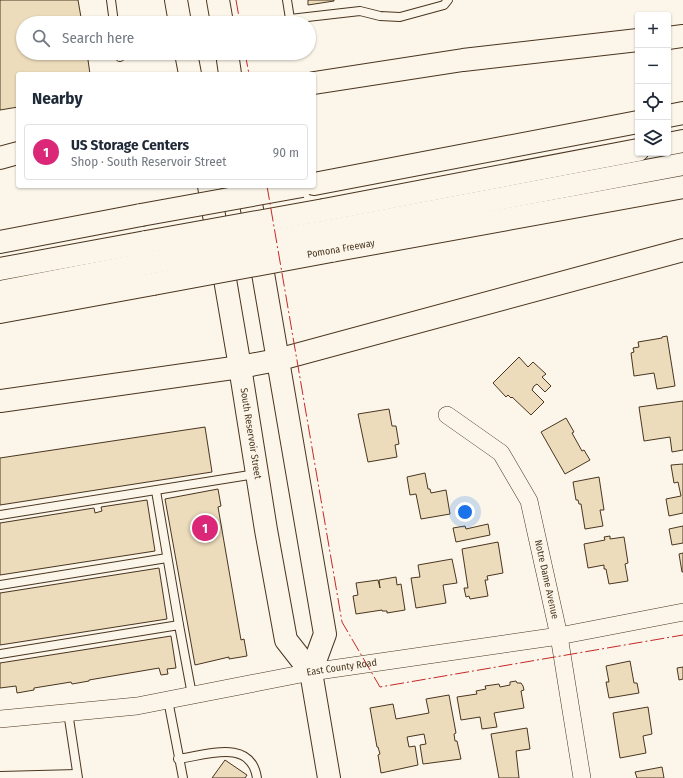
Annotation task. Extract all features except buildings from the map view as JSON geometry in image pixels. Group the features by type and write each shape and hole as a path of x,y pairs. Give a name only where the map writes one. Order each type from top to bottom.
{"main road":[{"path":"176,0 179,16"},
{"path":"218,0 221,16"},
{"path":"671,38 683,36"},
{"path":"316,83 463,60 635,40"},
{"path":"187,60 190,72"},
{"path":"228,60 230,72"},
{"path":"671,115 683,113"},
{"path":"316,183 635,123"},
{"path":"671,143 683,141"},
{"path":"0,269 324,210 635,151"},
{"path":"0,158 16,154"},
{"path":"329,241 683,164"},
{"name":"Pomona Freeway","path":"0,312 151,273 329,241 683,187"},
{"name":"South Reservoir Street","path":"209,188 286,640 311,672 329,778"},
{"name":"South Reservoir Street","path":"248,188 325,634 311,672"},
{"path":"0,242 291,188"},
{"path":"0,400 240,367 277,360 683,250"},
{"path":"0,292 151,273"}],"street":[{"name":"Notre Dame Avenue","path":"447,415 501,453 529,501 559,636 582,778"},
{"name":"East County Road","path":"0,719 137,706 311,672 559,636 683,612"}],"lane":[{"path":"110,0 113,16"},
{"path":"286,0 289,16"},
{"path":"316,16 360,11 380,16 400,17 444,4 448,0"},
{"path":"0,515 257,474"},
{"path":"156,490 192,695"},
{"path":"0,585 167,558"},
{"path":"0,654 179,625"},
{"path":"168,700 182,778"},
{"path":"0,776 77,776 68,712"},
{"path":"178,759 237,751 249,758 256,767 257,778"}],"power":[{"path":"236,0 239,16"},
{"path":"246,60 249,72"},
{"path":"267,188 342,622 380,687 683,635"}],"place":[{"name":"US Storage Centers","path":"205,528"}]}
